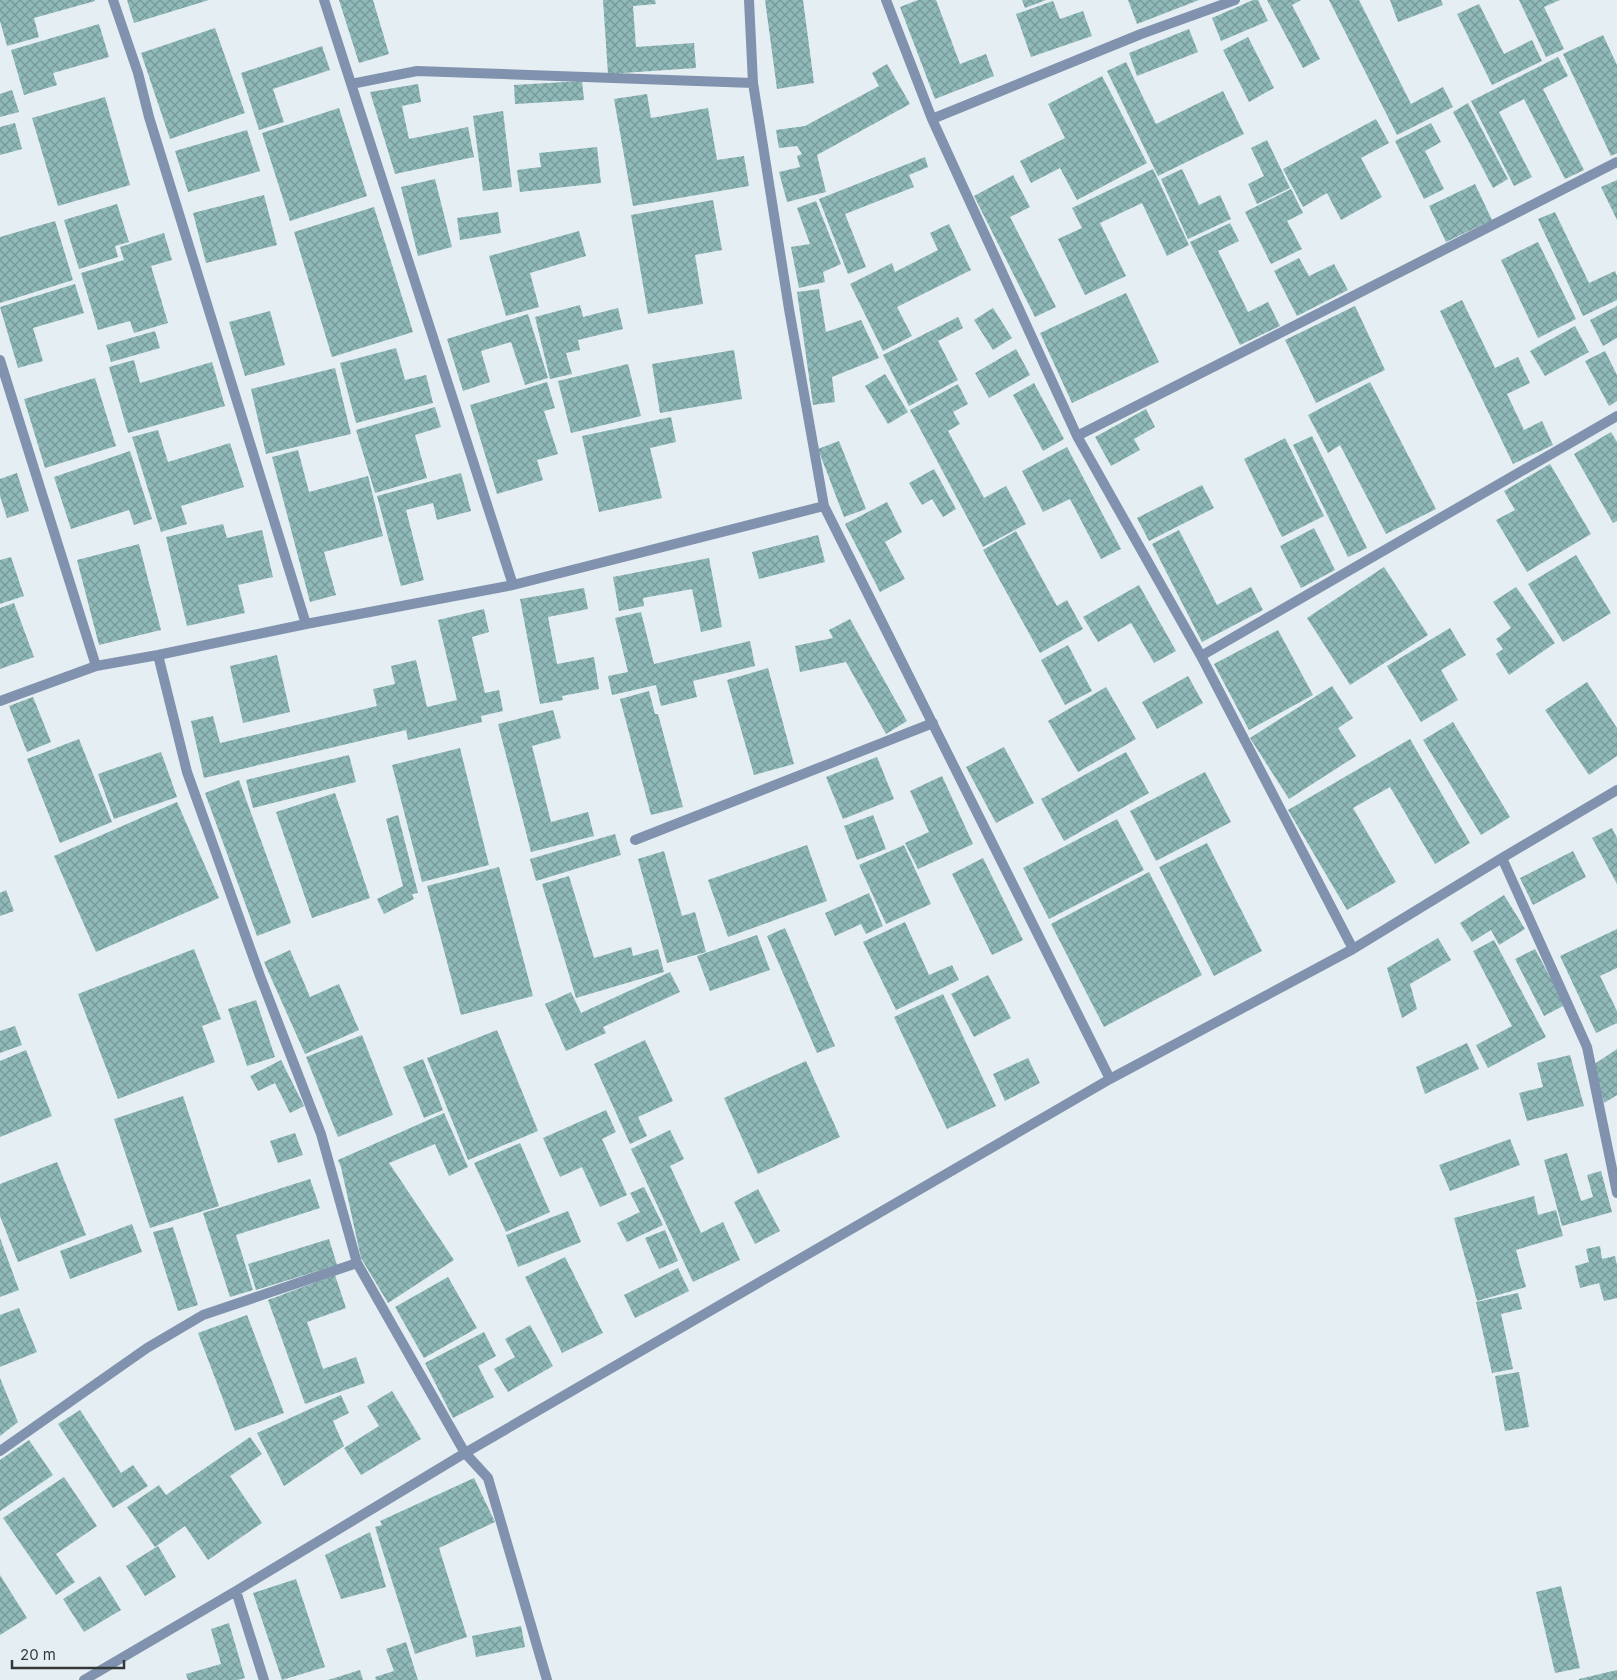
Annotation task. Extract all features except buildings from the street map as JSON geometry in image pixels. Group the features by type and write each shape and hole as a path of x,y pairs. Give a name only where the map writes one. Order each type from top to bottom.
{"street":[{"path":"113,0 138,73 149,117 306,624"},
{"path":"324,0 513,585"},
{"path":"749,0 753,83 789,309 824,506 1110,1079"},
{"path":"886,0 932,119 1077,436 1201,656 1353,949"},
{"path":"932,119 1141,34 1235,0"},
{"path":"351,84 417,71 753,83"},
{"path":"1077,436 1617,162"},
{"path":"0,360 96,666"},
{"path":"1201,656 1617,416"},
{"path":"0,701 96,666 513,585 824,506"},
{"path":"158,655 187,772 260,976 321,1134 357,1263 465,1453 488,1478 548,1680"},
{"path":"635,840 933,723"},
{"path":"84,1680 465,1453 1110,1079 1353,949 1617,790"},
{"path":"1502,858 1587,1047 1617,1193"},
{"path":"0,1451 147,1348 203,1315 357,1263"},
{"path":"236,1591 264,1680"}]}
